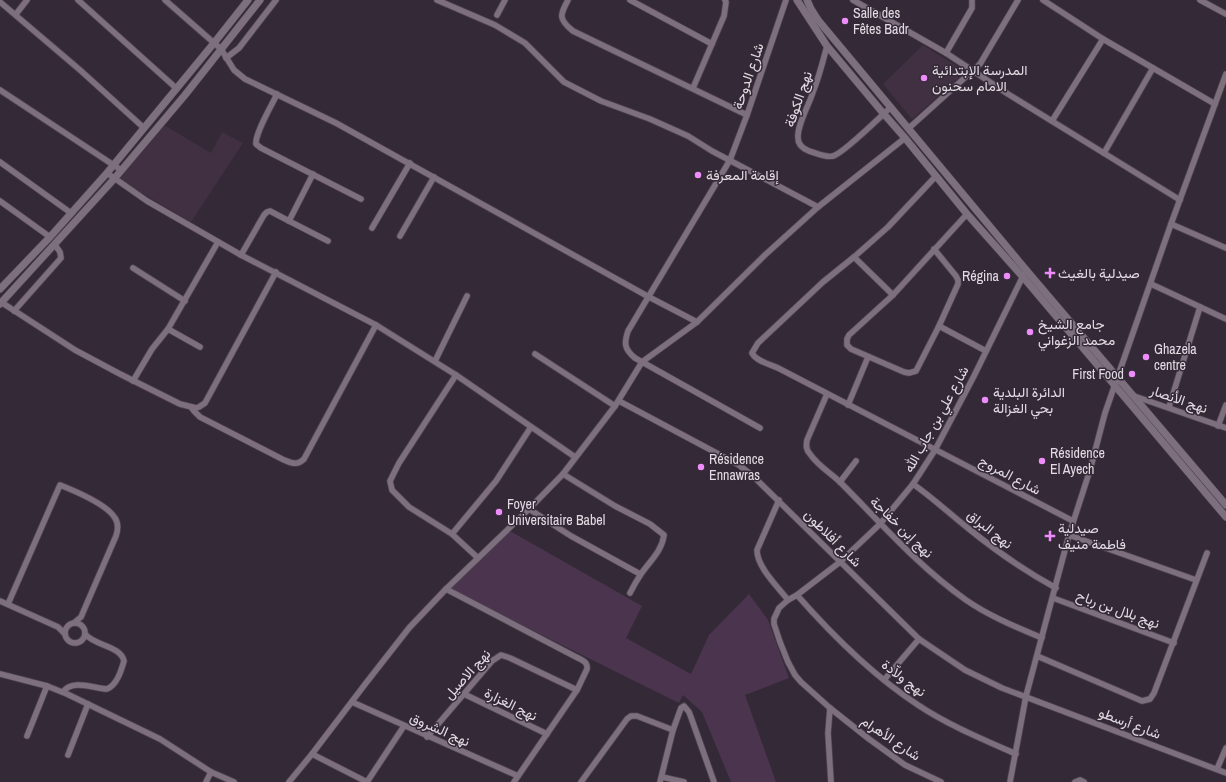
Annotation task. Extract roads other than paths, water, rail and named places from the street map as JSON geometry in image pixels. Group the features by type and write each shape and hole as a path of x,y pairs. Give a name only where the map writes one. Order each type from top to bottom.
{"street":[{"path":"16,14 27,0"},
{"path":"78,0 176,88"},
{"path":"165,0 221,49 234,70 245,79 336,123 649,297 697,322"},
{"path":"0,289 50,237 114,165 248,0"},
{"path":"260,0 114,179 1,303 75,350 133,381 177,403 191,407 199,407 205,403 276,272"},
{"path":"226,58 239,48 276,0"},
{"path":"437,0 495,25 524,43 564,82 601,101 676,130 818,207"},
{"path":"497,15 505,0"},
{"path":"568,0 562,12 561,18 564,24 573,30 747,115"},
{"path":"630,0 712,44"},
{"path":"693,88 724,16 725,0"},
{"name":"شارع الدوحة","path":"760,428 642,362 626,349 625,341 628,331 730,160 786,0"},
{"path":"797,0 827,46 968,214 1025,274"},
{"path":"807,0 818,20 891,107 1025,274 1116,382 1132,396 1226,505"},
{"path":"853,0 946,54 1180,200"},
{"path":"946,54 972,8 972,0"},
{"path":"908,128 973,71 984,58 1018,0"},
{"path":"1043,0 1103,39 1215,104"},
{"path":"1200,0 1226,14"},
{"path":"0,2 16,14 144,128"},
{"path":"1052,121 1103,39"},
{"name":"نهج الكوفة","path":"827,46 816,85 801,125 798,138 801,146 819,154 833,156 846,147 891,107"},
{"path":"1104,153 1153,68"},
{"path":"1010,782 1026,696 1069,535 1090,470 1100,430 1171,224 1224,83 1226,74"},
{"path":"0,90 121,170"},
{"path":"277,94 260,130 256,144 261,148 361,199"},
{"path":"289,782 409,628 446,589 563,474 617,404 642,362 697,322 766,254 818,207 905,138"},
{"path":"0,162 71,213"},
{"path":"372,228 410,163"},
{"path":"106,174 147,201 241,255 376,325 435,361 576,457"},
{"path":"289,221 313,174"},
{"path":"893,295 854,257 888,227 936,176"},
{"path":"400,236 434,177"},
{"path":"0,201 50,237"},
{"path":"241,255 264,214 270,211 328,241"},
{"path":"934,249 958,280 957,288 916,371 904,372 851,349 847,345 847,339 850,335 893,295 934,249 968,214"},
{"path":"1171,224 1226,246"},
{"path":"133,381 152,349 168,329 185,302 218,242"},
{"path":"14,311 61,258 60,252 55,245"},
{"name":"شارع المروج","path":"854,257 817,287 758,343 752,352 755,357 1002,486 1073,521"},
{"path":"133,268 185,302"},
{"name":"شارع علي بن جاب الله","path":"788,600 797,595 840,562 880,524 913,484 935,450 1025,274"},
{"path":"13,276 20,282"},
{"path":"1151,284 1226,319"},
{"path":"435,361 467,296"},
{"path":"1169,407 1200,307"},
{"path":"191,407 200,417 284,460 298,464 304,460 376,325"},
{"path":"939,326 986,351"},
{"path":"168,329 200,347"},
{"name":"شارع أفلاطون","path":"535,354 617,404 739,465 779,500 919,639 965,670 1002,688 1026,696"},
{"path":"848,405 868,357"},
{"path":"456,375 399,463 390,481 392,490 409,508 452,534 478,558"},
{"path":"1116,382 1124,396 1226,517"},
{"name":"نهج إبن خفاجة","path":"827,394 807,440 806,447 809,454 840,482 880,524 932,573 966,600 997,618 1042,638"},
{"name":"نهج الأنصار","path":"1124,396 1132,396 1169,407 1226,428"},
{"path":"1218,426 1226,405"},
{"path":"452,534 496,481 531,427"},
{"path":"840,482 856,461"},
{"path":"563,474 615,506 650,524 664,535 664,540 656,555 640,574 630,593"},
{"name":"نهج البراق","path":"913,484 936,500 969,529 1002,554 1027,572 1056,588"},
{"path":"8,604 60,485 89,498 105,508 115,518 118,527 116,536 81,617 75,622 58,627"},
{"path":"779,500 757,550 757,555 762,567 788,600"},
{"path":"529,509 571,536 640,574"},
{"path":"1069,535 1196,580"},
{"path":"1037,656 1142,701 1150,699 1154,693 1174,643 1196,580 1208,553"},
{"path":"446,589 586,663 587,669 577,690 514,782"},
{"name":"نهج ولاّدة","path":"797,595 818,619 856,657 918,705 962,730 1016,754"},
{"name":"نهج بلال بن رباح","path":"1053,598 1174,643"},
{"name":"شارع الأهرام","path":"788,600 779,608 774,619 774,624 780,642 795,675 830,708 868,739 905,765 940,782"},
{"path":"0,601 58,627 71,642 77,643 84,637 85,630 82,625 81,617"},
{"path":"75,622 82,625"},
{"path":"65,634 66,627 69,624"},
{"path":"63,692 68,687 74,685 107,689 114,685 124,661 122,656 117,651 84,637"},
{"path":"884,680 919,639"},
{"name":"نهج الاصيل","path":"427,737 492,661 501,655 577,690"},
{"path":"0,674 47,686 63,692 160,739 211,772 234,782"},
{"path":"26,736 47,686"},
{"name":"نهج الغزارة","path":"464,694 547,734"},
{"name":"شارع أرسطو","path":"1026,696 1226,773"},
{"name":"نهج الشروق","path":"352,702 427,737 518,776"},
{"path":"68,755 88,704"},
{"path":"684,782 661,780 673,730 681,708 685,707 692,720 714,782"},
{"path":"830,708 828,733 831,782"},
{"path":"581,782 618,730 631,716 637,716 673,730"},
{"path":"312,754 367,782 404,726"},
{"path":"1217,769 1226,748"},
{"path":"206,782 211,772"},
{"path":"1075,782 1080,780 1084,782"}],"place":[{"name":"Salle des Fêtes Badr","path":"845,21"},
{"name":"المدرسة الإبتدائية الامام سحنون","path":"924,78"},
{"name":"إقامة المعرفة","path":"698,175"},
{"name":"صيدلية بالغيث","path":"1050,273"},
{"name":"Régina","path":"1007,276"},
{"name":"جامع الشيخ محمد الزغواني","path":"1030,332"},
{"name":"Ghazela centre","path":"1146,357"},
{"name":"First Food","path":"1132,374"},
{"name":"الدائرة البلدية بحي الغزالة","path":"985,400"},
{"name":"Résidence El Ayech","path":"1042,461"},
{"name":"Résidence Ennawras","path":"701,467"},
{"name":"Foyer Universitaire Babel","path":"499,512"},
{"name":"صيدلية فاطمة منيف","path":"1050,536"}]}
